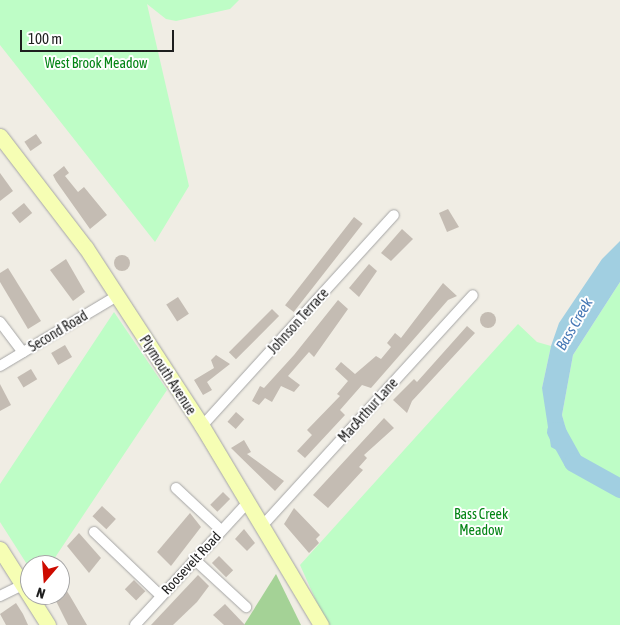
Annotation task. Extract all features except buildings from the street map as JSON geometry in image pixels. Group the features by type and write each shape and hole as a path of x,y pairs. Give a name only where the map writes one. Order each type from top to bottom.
{"street":[{"name":"Plymouth Avenue","path":"0,136 65,217 117,296 202,426 263,525 321,625"},
{"name":"Johnson Terrace","path":"202,426 394,215"},
{"name":"MacArthur Lane","path":"263,525 473,295"},
{"name":"Second Road","path":"0,366 117,296"},
{"path":"0,322 23,352"},
{"path":"176,488 221,530"},
{"name":"Roosevelt Road","path":"135,625 248,501"},
{"path":"94,532 161,596"},
{"path":"0,549 20,580"},
{"path":"194,559 246,607"},
{"path":"0,596 20,586"},
{"path":"36,605 48,625"}],"green space":[{"name":"West Brook Meadow","path":"0,0 239,0 230,9 176,21 166,19 147,4 189,186 155,242 0,45"},
{"name":"Bass Creek Meadow","path":"620,282 620,625 327,625 300,565 518,324 537,342 551,346 542,388 571,450 562,415 573,355"},
{"path":"114,312 167,390 57,555 21,555 0,522 0,484"},
{"path":"276,574 301,625 244,625"}],"water":[{"path":"620,241 620,282 573,355 562,415 572,450 560,452 551,447 542,388 551,346 559,323 602,259"}],"waterway":[{"name":"Bass Creek","path":"556,431 573,462 620,488"}]}
